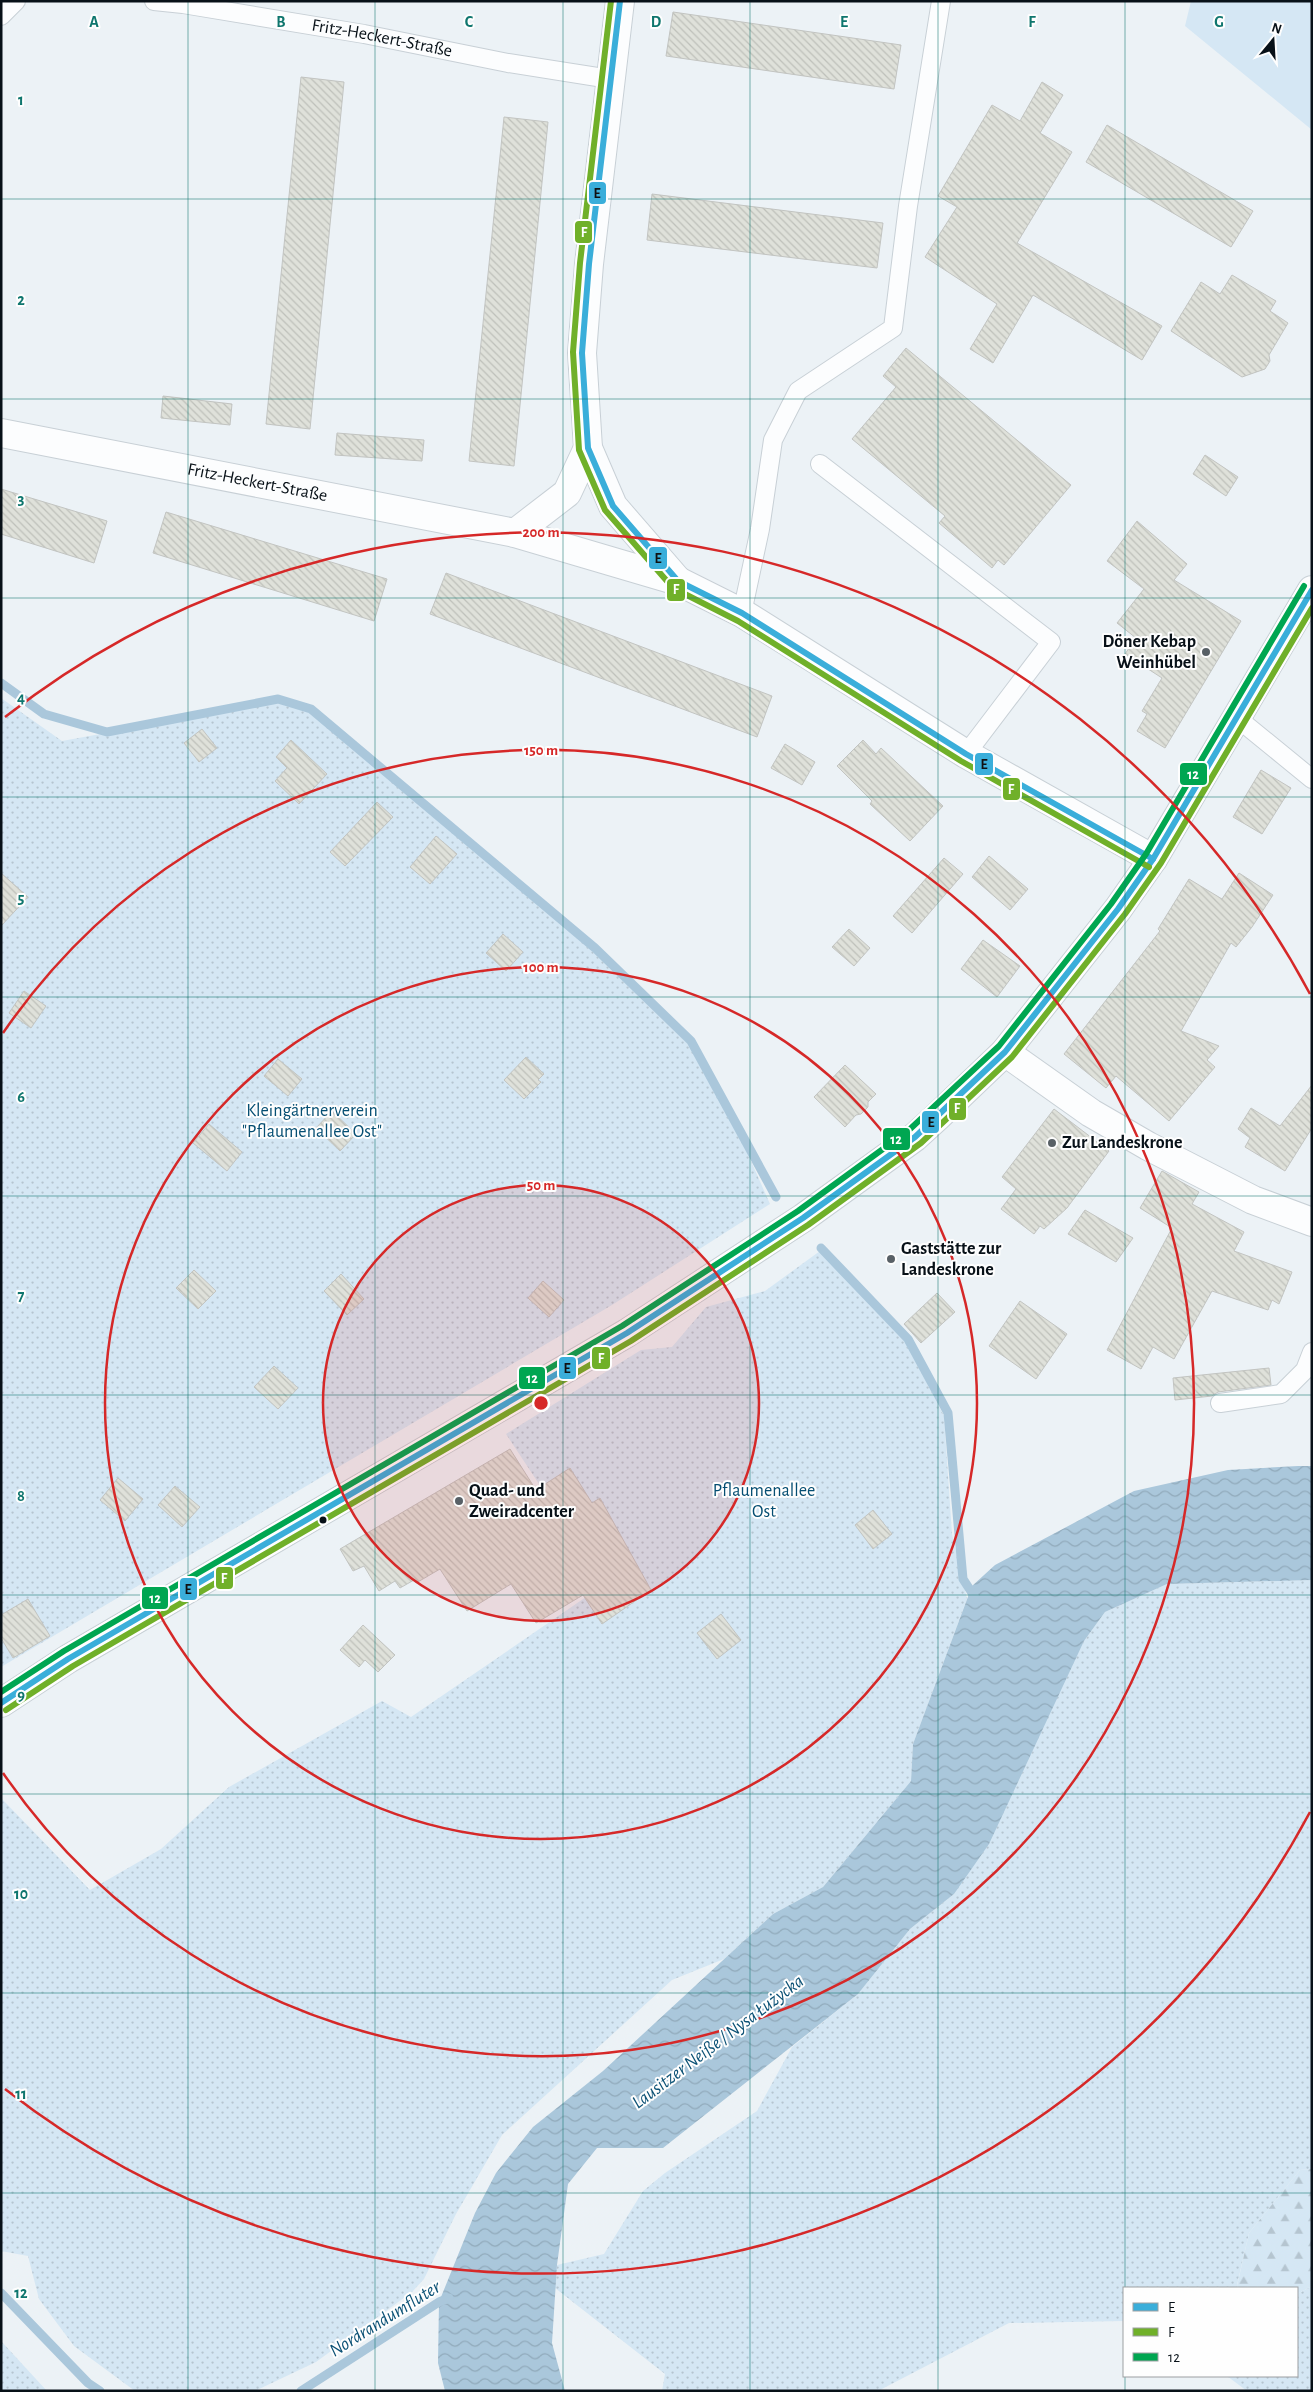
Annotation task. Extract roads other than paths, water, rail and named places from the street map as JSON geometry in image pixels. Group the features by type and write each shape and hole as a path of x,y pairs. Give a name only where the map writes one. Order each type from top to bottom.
{"street":[{"path":"515,533 567,493 588,448 582,353 589,264 620,1"},
{"name":"Fritz-Heckert-Straße","path":"1,432 515,533 678,581 742,613 966,754 1153,859"},
{"name":"Fritz-Heckert-Straße","path":"588,448 613,506 678,581"},
{"path":"1,1703 68,1659 627,1333 803,1218 915,1137 1006,1052 1118,909 1153,859 1312,590"},
{"path":"1006,1052 1091,1113 1148,1146 1253,1200 1312,1222"}],"lane":[{"path":"1,16 16,1"},
{"name":"Fritz-Heckert-Straße","path":"154,1 183,4 364,34 508,63 610,79"},
{"path":"742,613 760,529 773,440 798,391 893,328 908,206 941,1"},
{"path":"820,464 1052,642 966,754"},
{"path":"1236,717 1312,779"},
{"path":"1220,1403 1280,1394 1305,1370 1312,1352"}],"water":[{"name":"Lausitzer Neiße / Nysa Łużycka","path":"1312,1466 1312,1580 1167,1584 1105,1612 1084,1641 989,1844 954,1894 910,1929 858,1994 663,2148 597,2148 568,2184 557,2265 552,2343 565,2391 445,2391 438,2363 439,2302 475,2213 496,2173 533,2127 603,2071 773,1914 823,1887 911,1781 913,1744 972,1586 995,1565 1134,1491 1228,1470"}],"waterway":[{"path":"1,683 44,714 107,732 278,699 311,709 595,948 691,1041 776,1197"},
{"path":"821,1248 908,1339 948,1413 963,1579 976,1599"},
{"name":"Nordrandumfluter","path":"1,2293 88,2383 100,2391"},
{"name":"Nordrandumfluter","path":"301,2391 439,2302 449,2298"}],"place":[{"name":"Döner Kebap Weinhübel","path":"1206,652"},
{"name":"Zur Landeskrone","path":"1052,1143"},
{"name":"Gaststätte zur Landeskrone","path":"891,1259"},
{"name":"Quad- und Zweiradcenter","path":"459,1501"}],"park label":[{"name":"Kleingärtnerverein \"Pflaumenallee Ost\"","path":"312,1121"},
{"name":"Pflaumenallee Ost","path":"764,1501"}]}
